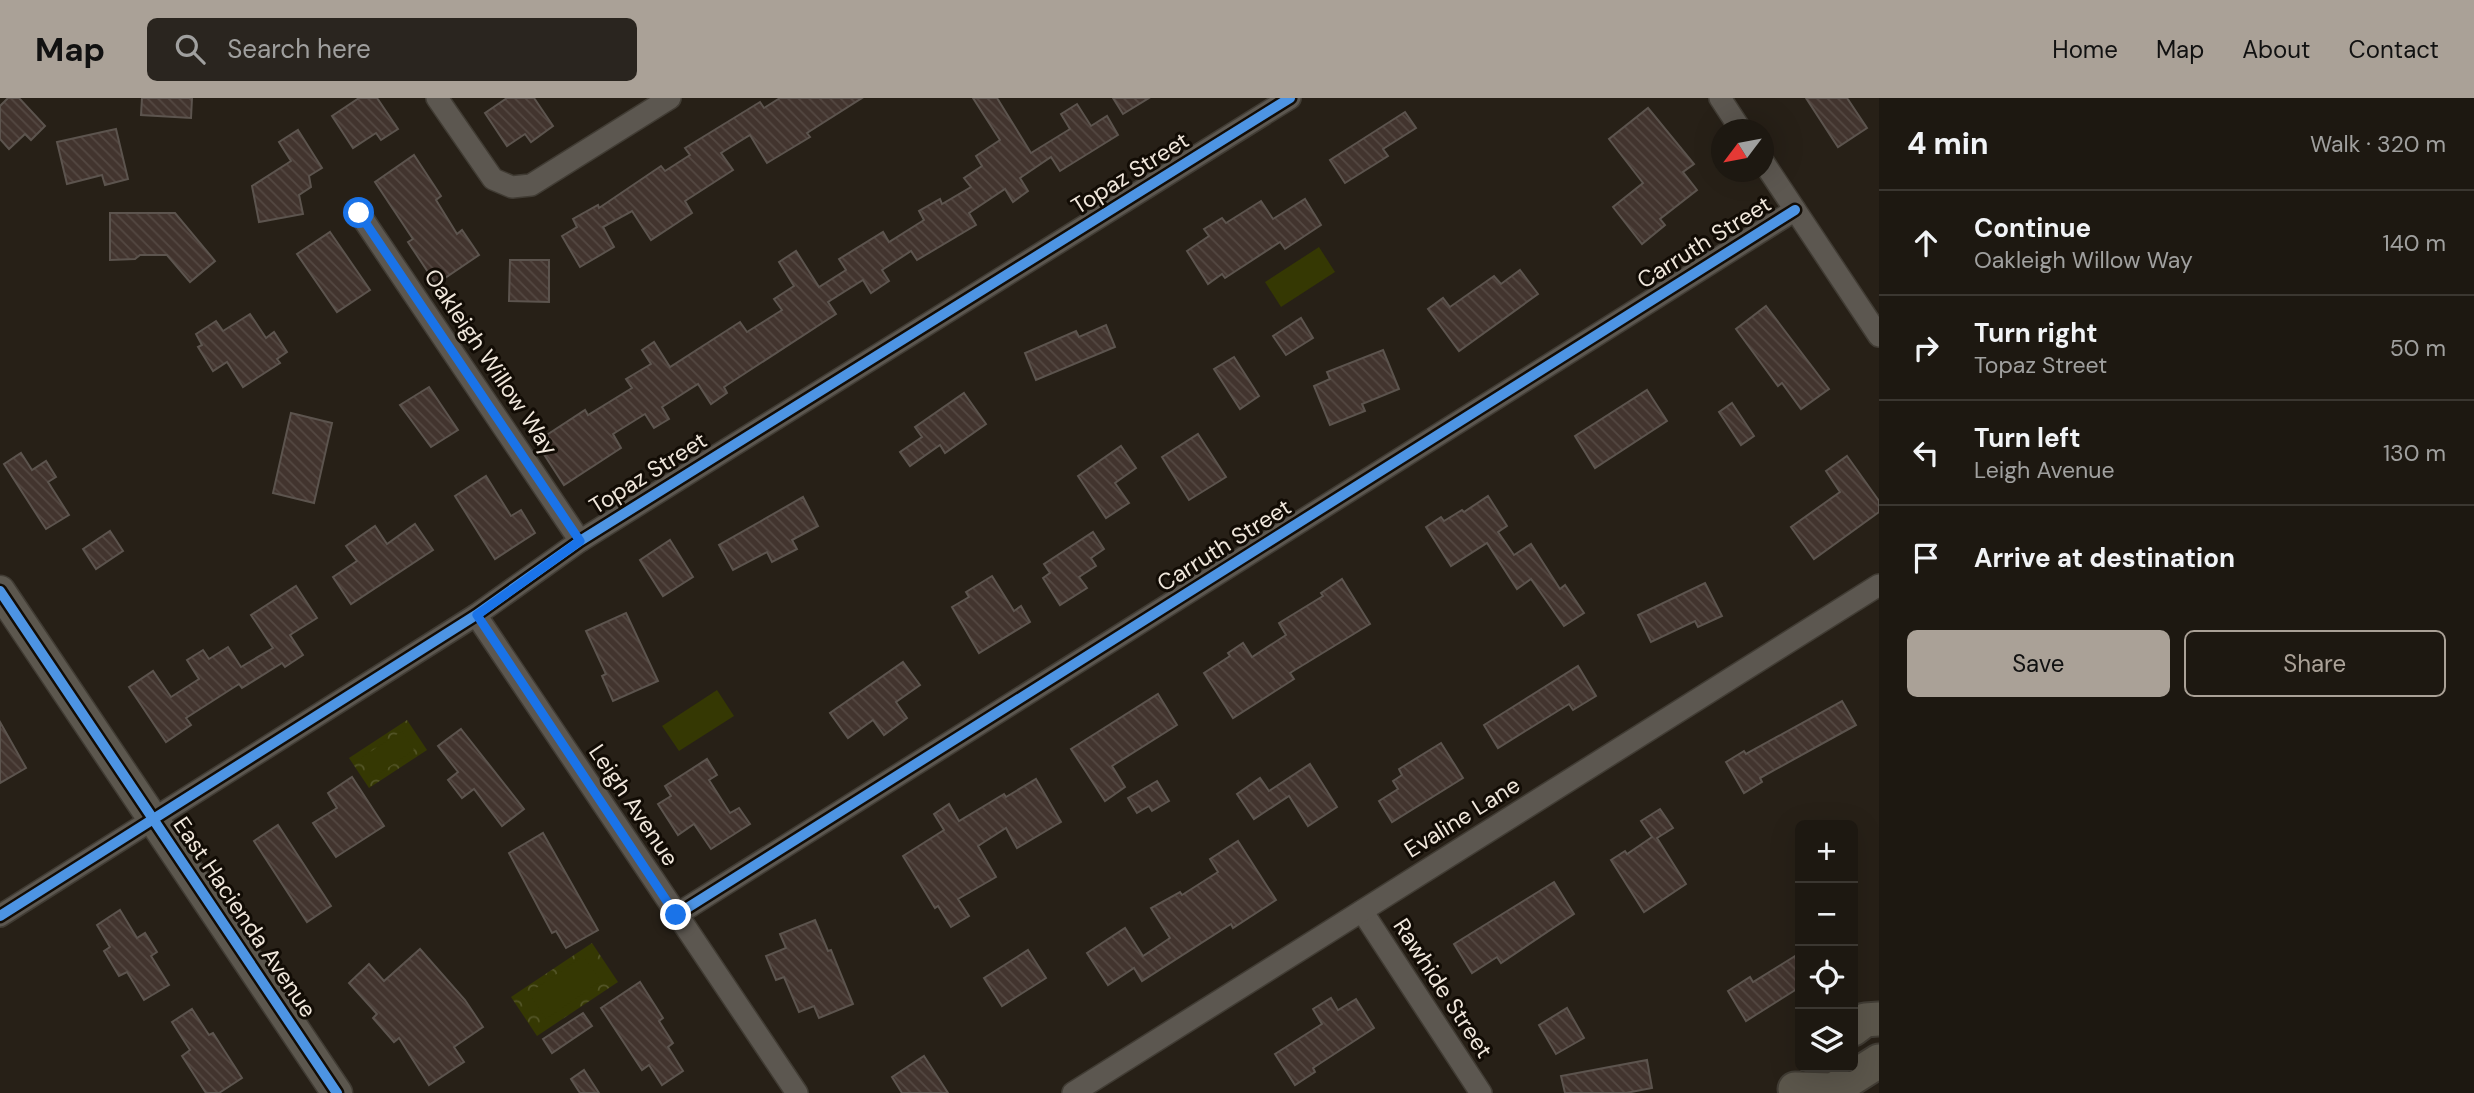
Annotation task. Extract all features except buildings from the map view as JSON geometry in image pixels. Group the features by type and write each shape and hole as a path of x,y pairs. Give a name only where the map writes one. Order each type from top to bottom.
{"main road":[{"name":"East Hacienda Avenue","path":"0,591 337,1093"},
{"path":"1858,1025 1865,1020 1879,1019"},
{"path":"1797,1083 1833,1090 1879,1061"}],"street":[{"path":"437,98 493,179 512,187 531,185 670,98"},
{"name":"Topaz Street","path":"0,916 477,615 580,541 1290,98"},
{"path":"1720,98 1734,119"},
{"path":"1774,179 1879,336"},
{"name":"Carruth Street","path":"676,915 1795,210"},
{"name":"Oakleigh Willow Way","path":"359,213 580,541"},
{"name":"Evaline Lane","path":"1073,1093 1879,585"},
{"name":"Leigh Avenue","path":"477,615 797,1093"},
{"name":"Rawhide Street","path":"1362,911 1481,1093"}],"green space":[{"path":"1319,247 1335,272 1281,307 1265,282"},
{"path":"717,690 734,716 679,751 662,726"},
{"path":"407,720 427,750 369,788 349,758"},
{"path":"402,731 414,750 374,777 361,758"},
{"path":"592,943 618,982 537,1036 511,997"},
{"path":"583,956 601,981 546,1019 529,993"}],"cycle path":[{"path":"0,916 476,615 580,541 1290,98"},
{"path":"676,915 1795,210"},
{"path":"0,591 337,1093"}],"route":[{"path":"359,213 580,541 477,615 676,915"}]}
